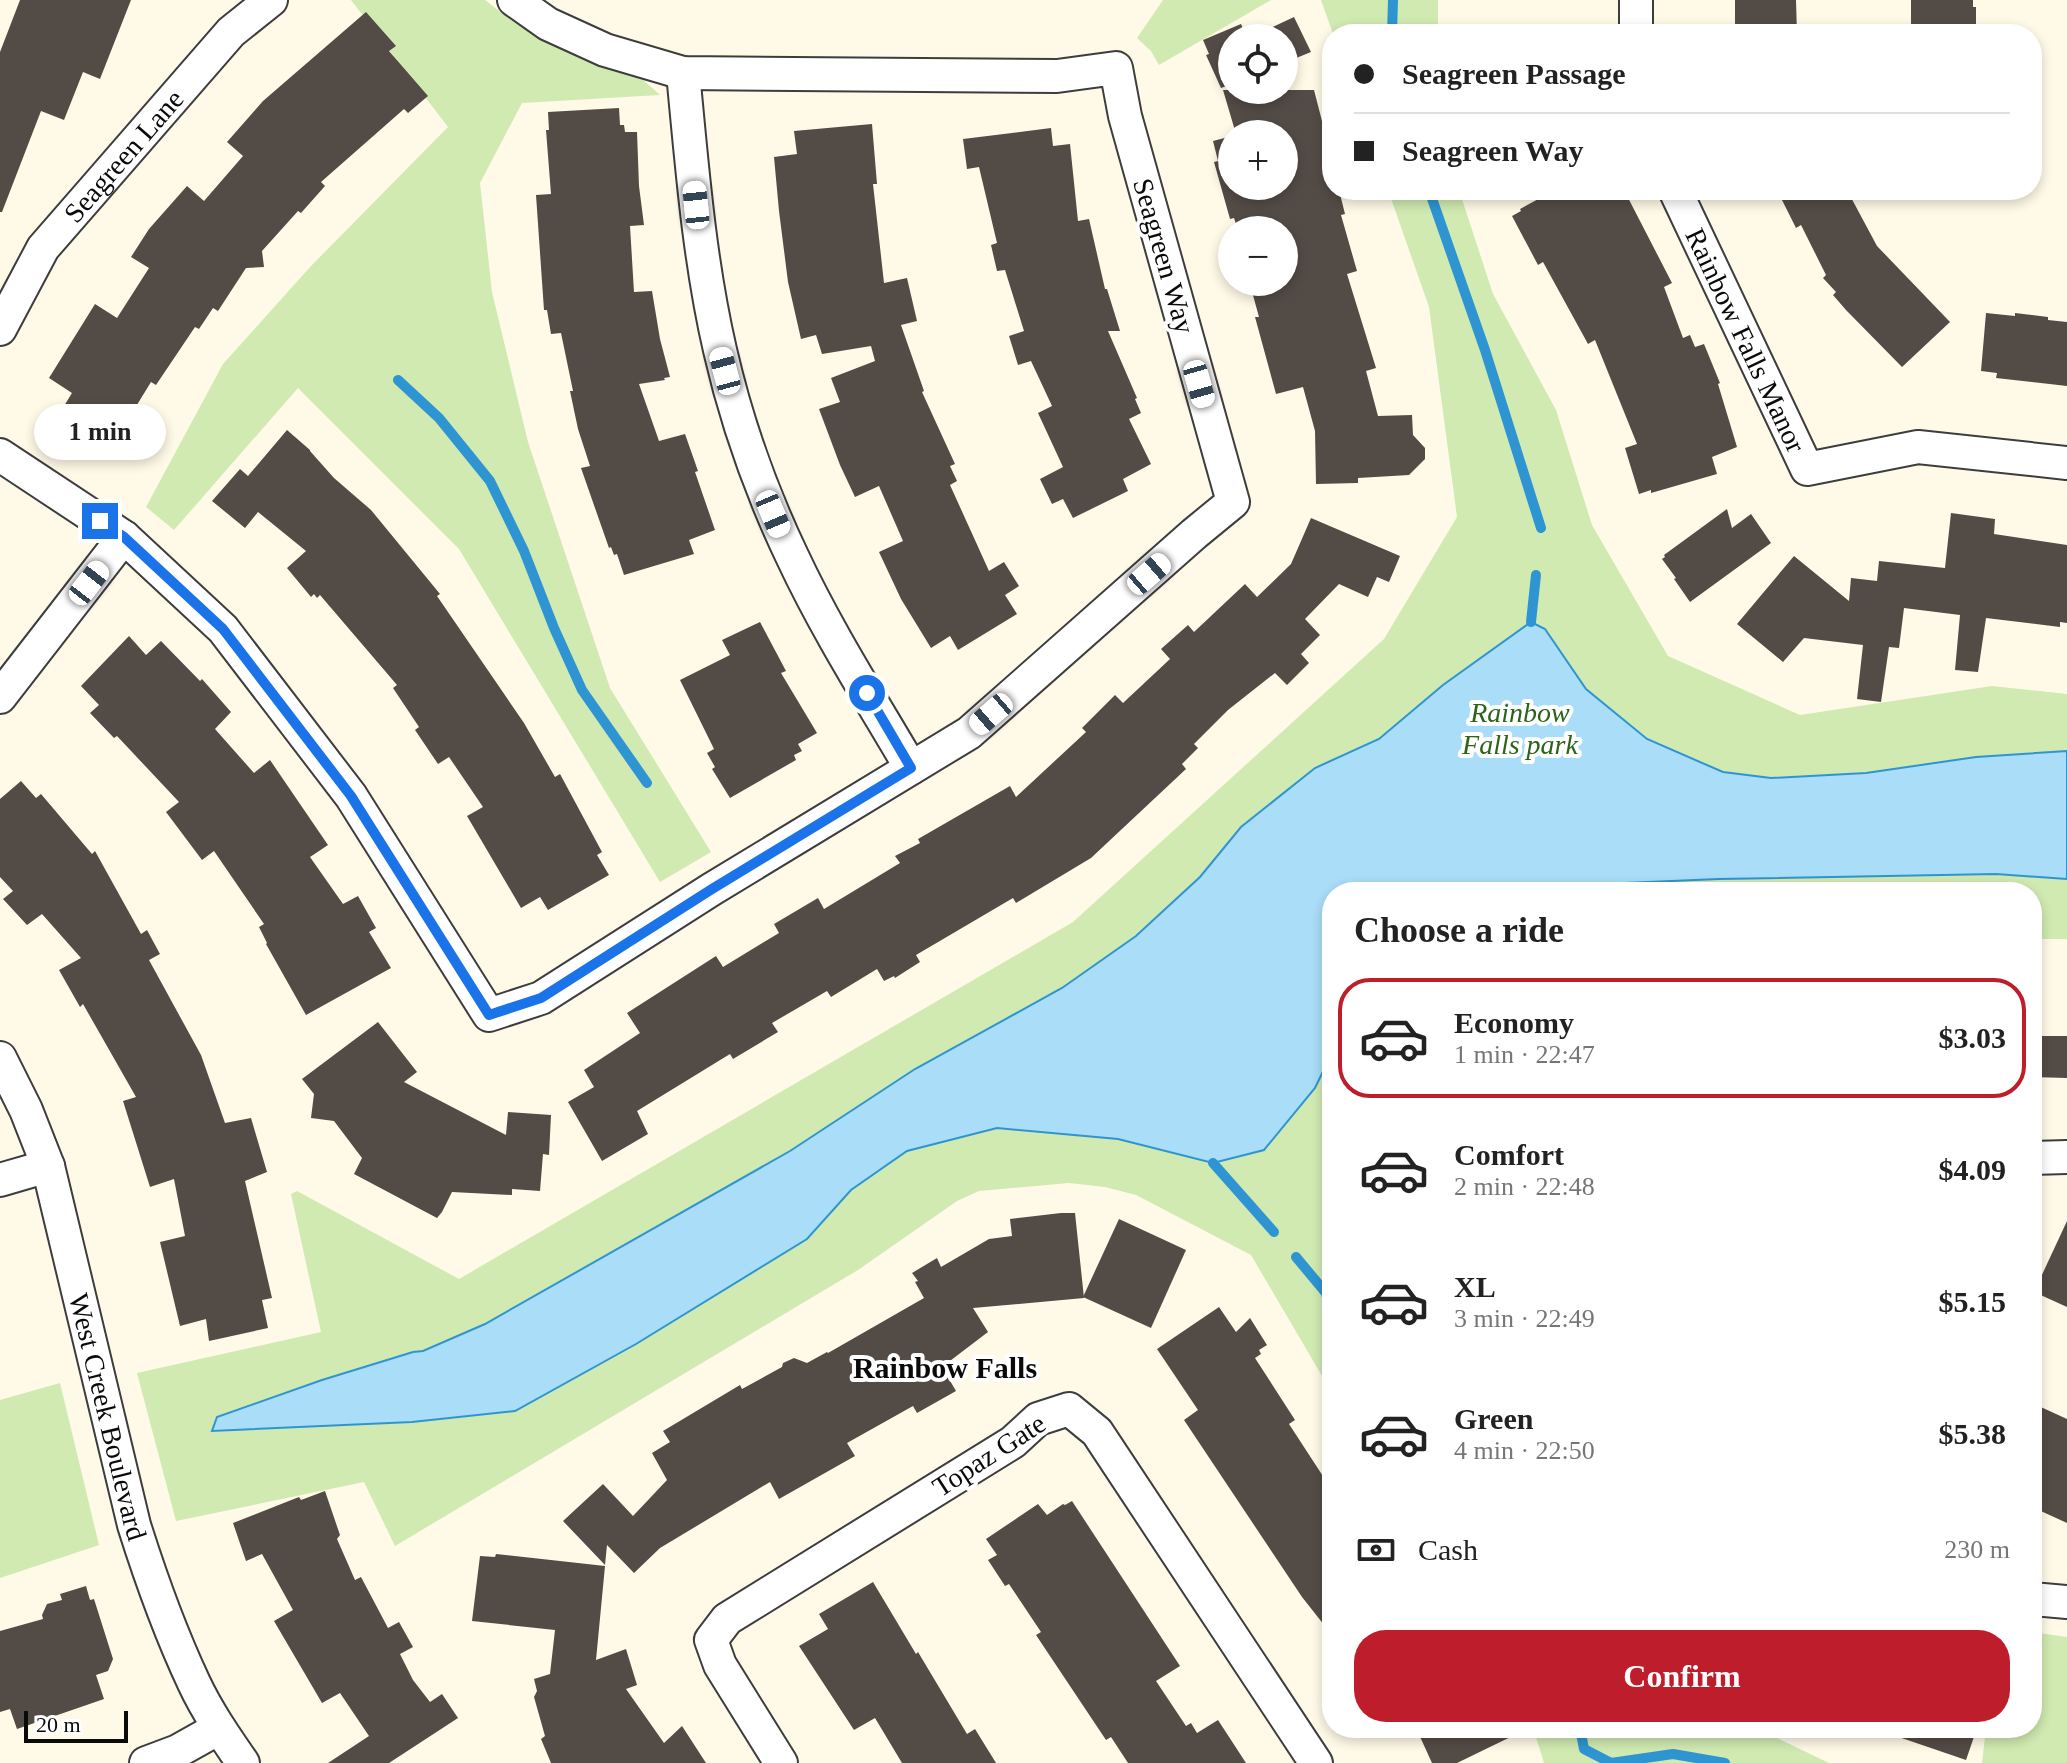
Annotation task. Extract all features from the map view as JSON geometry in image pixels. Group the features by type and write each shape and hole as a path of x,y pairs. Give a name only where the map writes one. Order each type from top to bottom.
{"street":[{"name":"Seagreen Lane","path":"0,329 43,248 231,32 271,0"},
{"name":"Seagreen Way","path":"0,455 124,537 223,629 351,796 489,1015 541,998 712,889 969,733 1233,502 1125,116 1116,68 1057,76 683,73 605,50 548,24 514,0"},
{"path":"1636,0 1636,24"},
{"path":"683,73 698,231 708,293 742,430 792,557 911,768"},
{"name":"Rainbow Falls Manor","path":"1680,200 1807,469 1918,447 2067,463"},
{"path":"0,697 124,537"},
{"name":"West Creek Boulevard","path":"0,1058 26,1110 48,1166 134,1525 148,1569 195,1684 243,1763"},
{"path":"2042,1158 2067,1157"},
{"path":"0,1180 48,1166"},
{"name":"Topaz Gate","path":"781,1763 720,1665 711,1640 727,1619 1013,1442 1038,1419 1069,1409 1097,1432 1316,1763"},
{"path":"2042,1600 2067,1602"},
{"path":"146,1763 178,1751 219,1728"}],"green space":[{"path":"351,0 485,0 549,43 588,61 641,78 660,95 522,103 480,183 492,292 528,442 610,688 711,852 660,882 459,549 298,388 174,530 146,507 223,364 311,266 448,127"},
{"path":"1163,0 1271,0 1230,24 1218,24 1218,31 1159,65 1151,51 1137,38"},
{"path":"1321,0 1438,0 1438,24 1329,24"},
{"name":"Rainbow Falls park","path":"1392,200 1462,200 1493,294 1556,410 1592,525 1668,656 1800,715 1992,686 2067,694 2067,939 2042,939 2042,882 1322,882 1322,1376 1251,1255 1136,1195 1105,1187 1069,1183 979,1191 957,1201 858,1270 395,1546 364,1482 176,1521 137,1373 321,1332 291,1194 297,1191 459,1279 1073,922 1384,639 1457,517 1429,307"},
{"path":"60,1383 99,1545 0,1578 0,1400"},
{"path":"2042,1633 2067,1637 2067,1763 1982,1763 1985,1738 2042,1738"},
{"path":"1536,1738 1777,1738 1829,1763 1544,1763"}],"water":[{"path":"1531,622 1545,629 1586,689 1647,739 1723,772 1771,778 1866,773 1976,757 2067,751 2067,879 1996,874 1648,882 1322,882 1322,1074 1315,1088 1264,1150 1213,1163 1118,1139 997,1128 907,1151 851,1190 807,1239 636,1344 515,1411 412,1422 212,1431 217,1417 322,1380 423,1351 485,1324 790,1151 915,1069 1062,988 1136,936 1200,877 1241,827 1315,768 1379,739 1443,685"}],"building":[{"path":"20,0 131,0 100,79 83,72 64,120 41,111 0,212 0,52"},
{"path":"1735,0 1796,0 1797,24 1735,24"},
{"path":"1911,0 1973,0 1973,7 1976,7 1976,24 1911,24"},
{"path":"366,12 396,46 389,51 428,96 408,113 404,109 321,182 325,186 262,251 264,267 246,268 218,311 213,308 199,329 195,327 156,385 151,382 116,439 64,406 72,393 49,378 95,304 117,318 149,268 131,257 149,229 187,186 204,201 243,156 227,142 263,101"},
{"path":"1294,17 1297,24 1279,24"},
{"path":"1298,25 1311,52 1298,57"},
{"path":"1218,34 1218,81 1206,55 1209,54 1203,40"},
{"path":"1298,90 1314,90 1322,121 1322,200 1342,200 1345,214 1341,215 1357,271 1347,274 1376,368 1366,371 1378,416 1412,415 1413,435 1425,448 1425,459 1409,475 1358,478 1358,483 1316,484 1315,431 1303,387 1276,394 1255,317 1259,317 1253,296 1298,296 1298,216 1229,216 1225,200 1298,200 1298,120 1232,120 1227,104 1298,104"},
{"path":"619,108 620,125 624,125 625,132 637,132 644,225 630,226 634,292 652,291 670,377 639,384 659,441 685,434 715,530 689,540 694,554 624,575 617,554 614,555 609,548 581,468 590,466 578,429 561,333 551,334 547,310 544,310 536,195 551,194 546,130 549,130 548,112"},
{"path":"872,124 877,184 873,184 884,283 907,278 917,321 901,325 922,392 955,464 950,466 957,481 950,485 989,571 1004,562 1019,586 1005,595 1017,614 958,650 950,636 931,648 901,599 879,552 903,541 879,486 855,497 819,409 840,402 831,378 875,361 871,346 822,354 816,335 801,339 788,282 774,157 797,154 794,131"},
{"path":"1051,128 1053,146 1070,144 1078,221 1089,219 1105,289 1120,331 1108,331 1141,413 1129,419 1151,464 1123,479 1128,491 1073,518 1063,499 1052,504 1040,479 1063,467 1038,413 1052,406 1031,361 1018,365 1009,336 1024,331 1005,270 997,271 991,245 997,243 979,167 967,169 963,139"},
{"path":"1218,140 1218,161 1213,141"},
{"path":"1537,200 1629,200 1672,283 1664,287 1683,338 1690,335 1695,347 1704,344 1720,383 1737,447 1712,457 1717,474 1639,494 1625,448 1637,444 1595,340 1588,344 1543,262 1538,265 1512,216"},
{"path":"1782,200 1852,200 1877,246 1950,322 1902,367 1833,295 1836,292 1823,278 1826,275 1801,225 1796,228"},
{"path":"1986,313 2015,316 2015,313 2067,322 2067,386 1996,378 1997,373 1981,371"},
{"path":"287,430 371,510 440,594 437,596 524,723 555,777 560,774 602,852 597,855 609,875 548,910 540,897 521,908 467,816 483,807 449,757 438,764 415,730 419,727 393,688 397,685 320,595 311,597 287,568 306,551 258,512 245,528 212,501 240,469 248,476"},
{"path":"1727,509 1732,528 1751,514 1771,543 1690,602 1662,559"},
{"path":"1951,513 1995,519 1994,534 2067,545 2067,623 2060,622 2060,627 1986,618 1978,672 1955,670 1960,615 1904,608 1899,648 1889,647 1881,702 1857,699 1863,645 1804,638 1783,662 1737,624 1794,556 1849,601 1851,578 1877,581 1879,561 1945,568"},
{"path":"1311,518 1400,556 1389,582 1377,577 1368,597 1339,584 1305,619 1320,635 1301,654 1309,663 1287,685 1275,673 1228,710 1194,744 1198,748 1182,764 1186,769 1091,858 1016,903 1013,898 916,955 920,962 895,978 884,981 877,969 831,997 827,991 772,1023 778,1032 733,1059 730,1054 637,1111 648,1134 602,1161 568,1102 594,1087 584,1070 640,1033 627,1013 716,956 723,967 779,933 774,924 818,898 824,909 900,863 895,856 920,843 918,839 1010,786 1016,797 1086,732 1082,728 1115,695 1123,703 1170,659 1161,649 1188,625 1194,632 1245,584 1257,597 1291,564"},
{"path":"760,622 786,671 781,673 817,733 798,744 802,751 794,755 796,760 730,798 712,769 715,767 707,753 714,749 680,680 730,655 722,640"},
{"path":"129,636 146,655 161,641 200,681 202,679 231,712 215,729 254,773 270,760 328,845 310,857 343,904 358,896 376,928 369,932 391,968 306,1015 266,944 259,927 264,924 214,851 202,860 166,812 179,802 117,736 114,738 90,713 99,705 81,686"},
{"path":"21,781 36,798 41,794 92,854 95,851 141,934 147,930 160,954 149,960 201,1055 225,1123 251,1118 267,1172 245,1181 272,1298 262,1300 268,1328 209,1341 206,1319 180,1326 160,1242 185,1236 174,1179 150,1187 123,1101 136,1097 83,1004 80,1007 59,970 81,958 42,914 27,925 3,899 13,891 0,877 0,799"},
{"path":"378,1022 417,1072 404,1082 506,1135 508,1112 551,1115 549,1155 543,1154 540,1191 512,1189 512,1195 452,1192 437,1218 354,1174 362,1158 334,1121 311,1118 314,1094 302,1079"},
{"path":"2042,1036 2067,1036 2067,1078 2042,1077"},
{"path":"1075,1213 1084,1298 973,1308 988,1332 942,1367 956,1391 917,1413 913,1406 847,1443 855,1456 779,1499 770,1482 660,1548 634,1573 607,1545 605,1565 563,1521 603,1484 633,1516 667,1480 652,1453 670,1442 663,1431 740,1385 742,1389 782,1367 783,1363 794,1358 807,1363 924,1298 912,1273 937,1258 941,1267 989,1239 1012,1236 1010,1219"},
{"path":"1119,1219 1186,1250 1151,1328 1083,1297"},
{"path":"2067,1221 2067,1307 2042,1296 2042,1275"},
{"path":"1219,1307 1236,1332 1250,1318 1267,1345 1259,1350 1261,1354 1255,1358 1295,1420 1289,1424 1322,1475 1322,1622 1184,1420 1198,1410 1157,1349"},
{"path":"2042,1408 2067,1419 2067,1523 2042,1512"},
{"path":"325,1491 340,1535 337,1539 355,1580 361,1577 388,1628 399,1622 413,1647 400,1654 413,1680 430,1702 442,1694 458,1718 389,1763 328,1763 369,1736 340,1693 322,1703 274,1621 293,1610 262,1554 246,1561 233,1523 299,1497 301,1500"},
{"path":"1072,1501 1180,1666 1156,1681 1186,1726 1191,1723 1197,1733 1218,1720 1246,1763 1128,1763 1111,1737 1106,1740 1036,1635 1041,1632 1009,1584 1005,1586 988,1560 997,1555 986,1539 1038,1504 1047,1515"},
{"path":"496,1554 605,1566 596,1660 626,1649 637,1685 626,1689 664,1743 682,1726 706,1763 551,1763 541,1739 545,1736 534,1697 537,1691 534,1679 550,1674 555,1630 472,1621 480,1556 495,1557"},
{"path":"873,1582 967,1734 975,1729 996,1763 902,1763 875,1718 854,1730 799,1646 828,1629 819,1614"},
{"path":"86,1586 90,1600 94,1599 113,1659 108,1671 96,1675 104,1699 17,1729 10,1709 0,1712 0,1631 43,1619 47,1604 62,1600 60,1594"},
{"path":"1421,1738 1508,1738 1457,1763 1432,1763"},
{"path":"1902,1738 1974,1738 1966,1760"}],"waterway":[{"path":"1392,24 1393,0"},
{"path":"1432,200 1485,350 1541,528"},
{"path":"398,380 439,418 490,481 524,551 582,690 647,783"},
{"path":"1531,622 1536,575"},
{"path":"1213,1163 1274,1232"},
{"path":"1296,1257 1322,1288"},
{"path":"1582,1738 1584,1749 1611,1763 1673,1754 1725,1763"}],"district":[{"name":"Rainbow Falls","path":"945,1367"}],"route":[{"path":"100,521 124,537 223,629 351,796 489,1015 541,998 911,768 867,693"}]}
